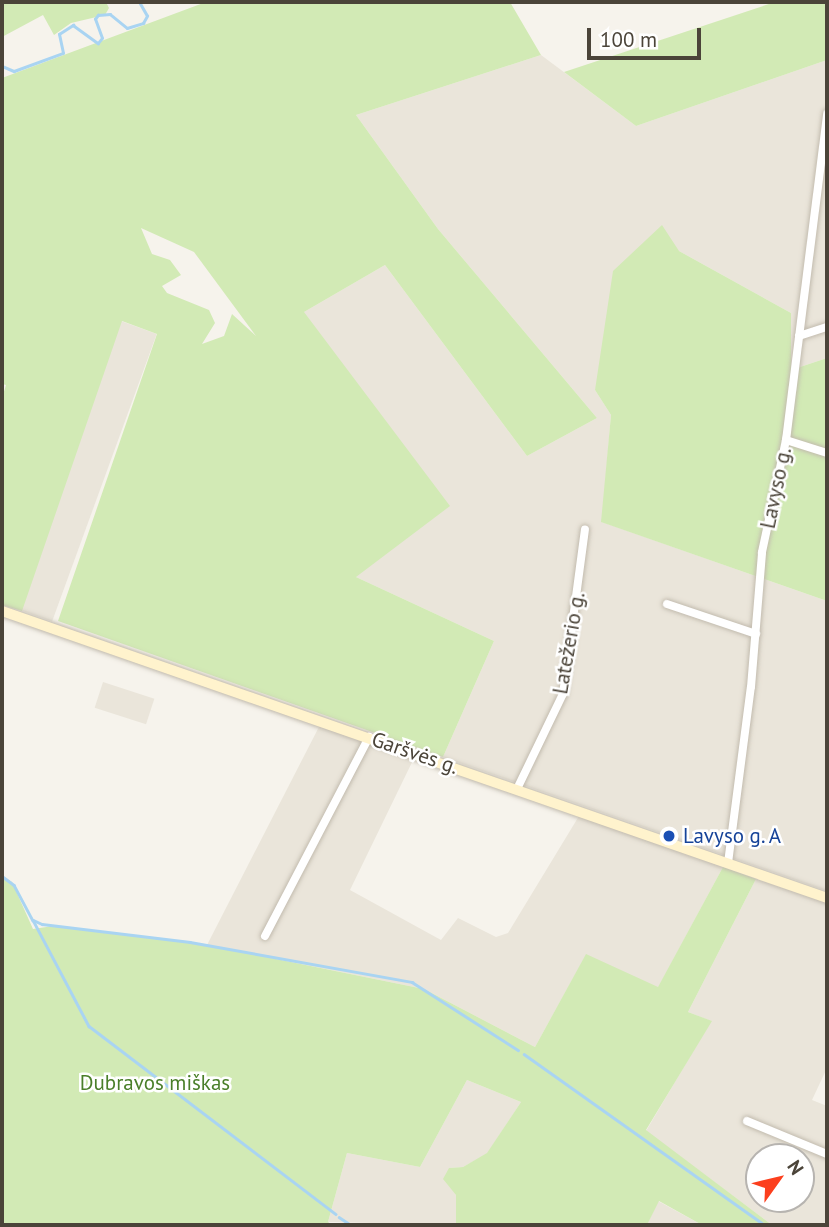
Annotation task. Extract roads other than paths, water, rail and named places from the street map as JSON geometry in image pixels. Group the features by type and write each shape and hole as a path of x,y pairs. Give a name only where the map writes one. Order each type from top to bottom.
{"main road":[{"name":"Garšvės g.","path":"2,611 827,898"}],"street":[{"name":"Lavyso g.","path":"728,863 756,634 762,552 786,440 827,114"},
{"path":"799,336 827,327"},
{"path":"786,440 827,453"},
{"name":"Latežerio g.","path":"517,789 563,694 585,529"},
{"path":"667,604 756,634"},
{"path":"265,936 369,737"},
{"path":"747,1121 827,1154"}],"waterway":[{"path":"2,66 14,71 63,53 59,34 73,25 98,43 102,38 95,19 98,15 110,14 127,28 143,23 147,16 139,2"},
{"path":"2,876 14,885 33,920 42,924 190,942 412,982 518,1050"},
{"path":"33,920 89,1026 336,1214"},
{"path":"524,1054 765,1225"},
{"path":"339,1217 351,1225"}],"place":[{"name":"Lavyso g. A","path":"669,836"}],"park label":[{"name":"Dubravos miškas","path":"155,1083"}]}
